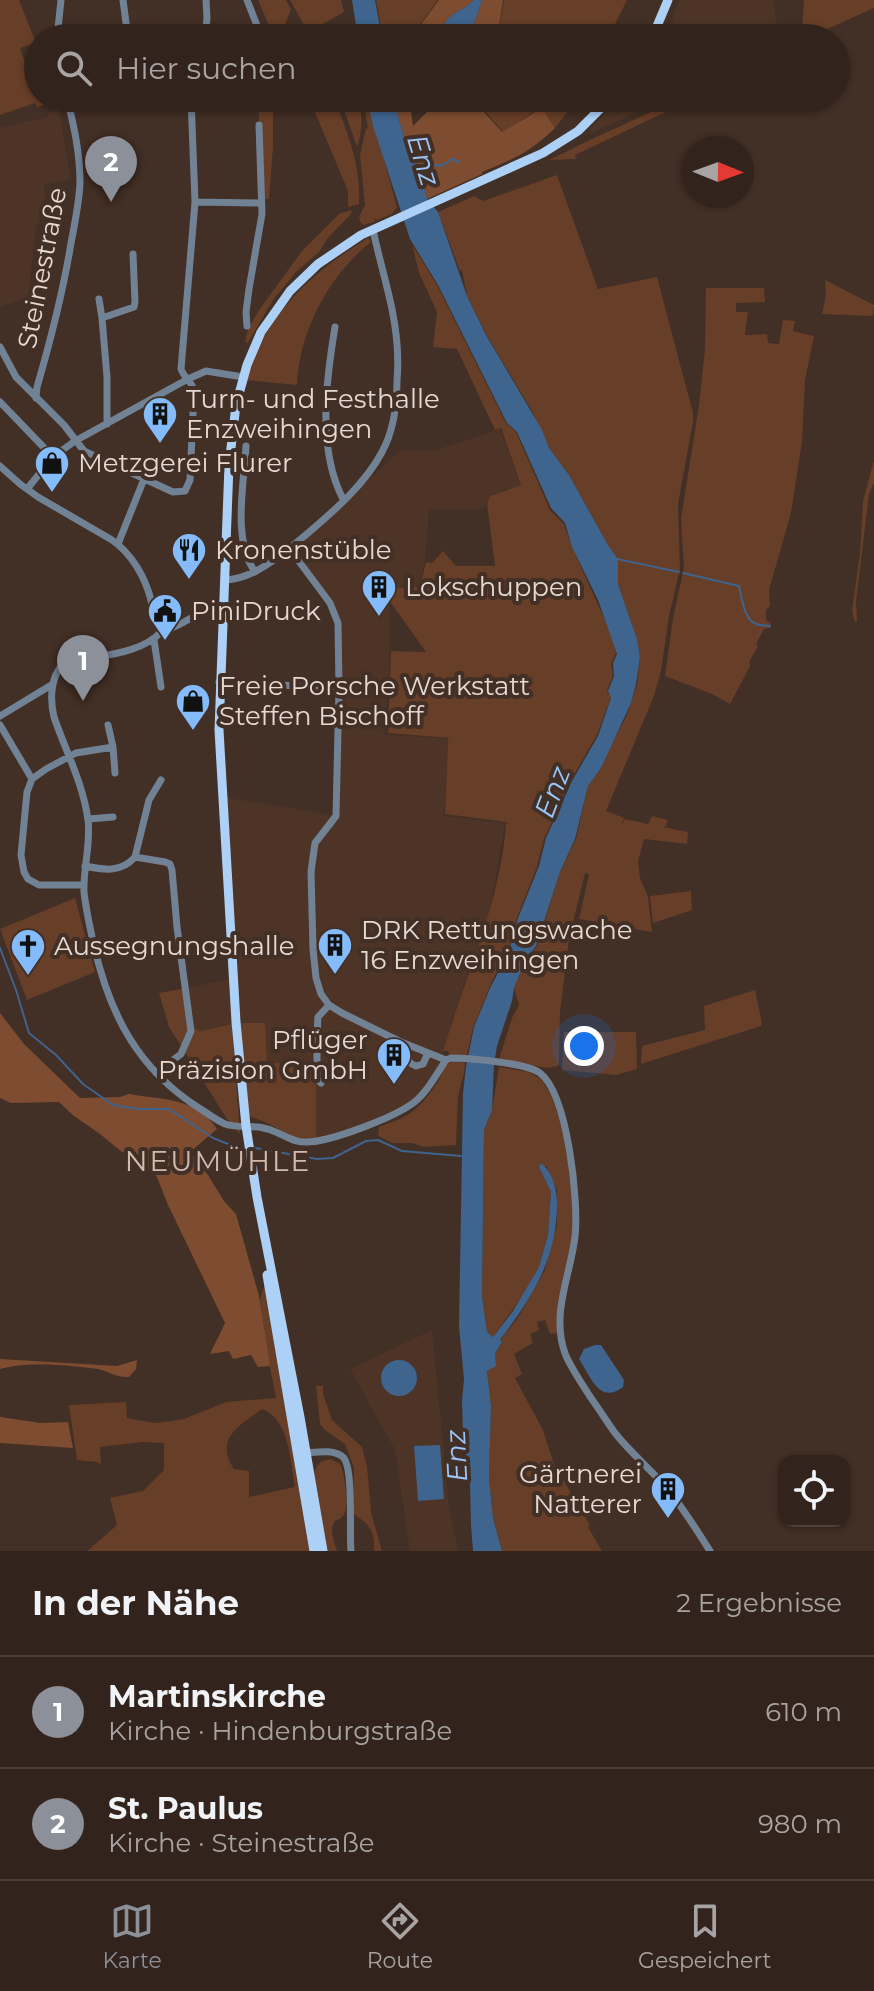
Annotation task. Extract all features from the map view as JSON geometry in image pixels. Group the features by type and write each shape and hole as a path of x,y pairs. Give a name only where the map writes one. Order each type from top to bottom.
{"main road":[{"path":"658,24 668,0"},
{"path":"323,1551 300,1450 281,1314 264,1243 246,1126 236,1022 223,817 219,682 230,448 236,405 243,377 261,332 290,291 325,258 348,242 530,159 569,137 599,112"},
{"path":"300,1450 314,1551"}],"street":[{"path":"123,0 126,24"},
{"path":"247,0 256,24"},
{"path":"58,24 59,1"},
{"path":"207,24 209,1"},
{"name":"Steinestraße","path":"36,398 66,274 78,204 78,151 71,112"},
{"path":"0,347 16,377 64,425 88,455 173,492 185,491 190,480 194,391 193,384 181,369 195,202 192,112"},
{"path":"247,326 246,312 262,214 259,125"},
{"path":"195,202 261,203"},
{"path":"224,580 240,579 255,572 289,548 325,518 367,474 383,450 395,415 398,347 373,230"},
{"path":"102,318 134,307 133,254"},
{"path":"99,299 107,377 107,424"},
{"path":"335,327 327,380 327,449 343,499"},
{"path":"27,489 53,457 75,441 188,379 206,371 243,377"},
{"path":"0,402 53,457"},
{"path":"246,446 241,539 247,560 255,572"},
{"path":"0,466 27,489 118,544 131,557 143,578 156,624 162,631"},
{"path":"118,544 144,479"},
{"path":"289,548 311,576 338,623 336,816 315,843 310,882 316,978 321,994 329,1005 342,1013 446,1060 455,1058 500,1063 536,1071 547,1080 568,1141 577,1213 562,1296 559,1321 561,1339 578,1378 616,1433 681,1506 710,1551"},
{"path":"222,613 213,611 194,616 162,631 154,640 109,655 63,664 53,684 51,707 80,784 88,819 84,885 87,912 98,963 117,1018 135,1048 156,1073 187,1100 226,1124 266,1127 302,1142 321,1140 383,1120 413,1104 434,1080 446,1060"},
{"path":"154,640 161,687"},
{"path":"219,682 339,688"},
{"path":"0,716 53,684"},
{"path":"0,725 32,779"},
{"path":"108,725 115,773"},
{"path":"84,885 39,885 28,879 21,855 27,792 32,779 76,753 113,747"},
{"path":"85,866 111,870 130,864 135,857 149,800 161,780"},
{"path":"88,819 113,817"},
{"path":"135,857 165,862 170,864 172,870 191,1031 181,1054 156,1073"},
{"path":"321,1083 317,1079 318,1017 329,1005"},
{"path":"401,1042 411,1065 423,1064 428,1053"},
{"path":"300,1450 334,1453 346,1461 351,1551"}],"shaded area":[{"path":"0,0 19,0 28,24 24,24 24,47 20,48 24,60 24,107 0,115"},
{"path":"258,0 286,0 291,9 285,24 268,24"},
{"path":"290,0 341,0 344,12 322,24 304,24"},
{"path":"376,0 438,0 420,24 380,24"},
{"path":"439,0 474,0 445,24 421,24"},
{"path":"482,0 503,0 499,24 473,24"},
{"path":"504,0 627,0 615,24 500,24"},
{"path":"679,0 773,0 777,24 674,24"},
{"path":"804,0 874,0 874,8 838,24 802,24"},
{"path":"51,112 59,112 71,179 44,185 45,199 36,229 28,297 0,307 0,128 46,117"},
{"path":"259,112 273,112 269,199 263,199"},
{"path":"315,112 339,112 356,163 359,204 348,207 348,191"},
{"path":"345,112 360,112 357,147"},
{"path":"365,112 371,112 397,207 392,214 377,220 373,218 376,221 364,225 359,217 365,205 360,155 368,129"},
{"path":"397,112 411,112 413,126 427,112 484,112 502,132 535,112 545,112 555,128 521,154 427,199 421,175"},
{"path":"486,112 533,112 503,132"},
{"path":"544,112 567,112 555,128"},
{"path":"607,112 638,112 591,133 590,129"},
{"path":"651,112 666,112 575,155 576,159 549,160"},
{"path":"557,175 598,289 657,277 693,422 678,504 680,569 661,671 654,696 606,811 624,818 621,826 625,819 648,824 652,816 668,820 663,827 688,832 687,844 644,839 638,861 640,878 648,897 652,932 579,919 589,874 585,873 569,939 560,1012 558,1066 547,1068 499,1059 519,1005 514,988 526,959 537,946 560,872 576,839 588,786 601,768 626,717 637,684 640,657 618,584 618,559 569,475 549,448 532,411 486,334 467,296 462,270 438,212 474,196 483,201"},
{"path":"352,210 319,252 296,272 273,300 248,343 245,342 248,329 259,310 302,251 340,213"},
{"path":"368,238 371,242 342,271 319,306 304,345 297,385 247,380 265,335 293,297 328,265"},
{"path":"412,244 437,285 506,423 516,432 550,510 564,524 613,638 616,653 607,691 611,697 597,735 571,780 544,839 507,954 473,1028 467,1055 450,1056 448,1051 443,1051 490,910 506,823 511,825 506,822 445,814 450,738 388,733 391,651 426,652 391,603 390,588 420,587 426,562 432,563 443,551 456,566 495,566 487,503 490,496 521,485 501,428 495,430 457,349 433,347 437,312 419,273"},
{"path":"825,280 874,305 873,316 822,314"},
{"path":"706,288 764,288 765,302 736,303 736,312 748,312 745,335 767,334 768,343 779,344 783,320 795,321 793,331 814,336 805,380 802,442 791,513 769,590 770,606 766,610 766,620 771,623 770,628 764,629 756,644 758,646 749,662 750,666 730,704 665,676 684,568 681,519 699,405 705,348"},
{"path":"500,429 521,485 490,495 484,509 429,510 420,587 390,588 389,678 384,734 448,739 444,816 505,823 490,911 439,1066 413,1103 382,1119 316,1140 316,1087 267,1063 240,1023 223,797 338,816 339,623 292,551 399,451 436,450"},
{"path":"874,460 874,483 869,494 855,622 852,611 863,501"},
{"path":"691,891 692,910 653,923 650,896"},
{"path":"75,898 95,972 27,1000 0,929"},
{"path":"230,979 232,1024 201,1031 192,1028 187,988"},
{"path":"187,988 193,1028 201,1031 232,1024 240,1134 227,1119 169,1027 159,993"},
{"path":"755,990 761,1026 641,1064 642,1046 705,1030 704,1006"},
{"path":"0,1013 24,1044 80,1098 129,1094 166,1099 189,1105 217,1129 190,1152 236,1214 259,1296 270,1366 258,1367 251,1355 233,1359 229,1351 210,1354 225,1323 157,1177 138,1158 122,1152 59,1102 11,1103 0,1098"},
{"path":"240,1023 265,1023 267,1063 311,1063 316,1087 316,1140 295,1138 249,1116"},
{"path":"564,1032 636,1032 637,1069 616,1075 562,1070"},
{"path":"456,1061 465,1063 458,1096 456,1145 424,1147 412,1143 392,1143 378,1136 379,1127 402,1118 422,1103 438,1082 445,1066"},
{"path":"499,1067 529,1072 541,1079 551,1095 568,1141 577,1213 560,1333 550,1334 545,1320 537,1322 539,1330 530,1334 533,1343 514,1354 522,1374 515,1378 543,1430 554,1464 602,1551 502,1551 493,1518 489,1478 491,1406 487,1370 500,1341 519,1316 545,1270 557,1224 557,1190 546,1166 539,1167 551,1191 548,1235 539,1267 493,1337 487,1332 482,1296 484,1130 492,1110"},
{"path":"267,1278 314,1551 87,1551 117,1525 110,1498 143,1491 164,1470 164,1443 100,1447 101,1465 77,1460 69,1405 126,1402 127,1418 155,1423 184,1419 226,1402 276,1398 260,1299","holes":["262,1409 271,1414 287,1442 295,1487 249,1497 249,1471 234,1469 229,1459 228,1441 238,1428"]},
{"path":"432,1330 449,1507 458,1551 410,1551 395,1450 350,1369"},
{"path":"0,1359 117,1366 137,1360 136,1369 129,1377 98,1369 62,1365 35,1364 0,1369"},
{"path":"316,1386 323,1386 332,1420 362,1447 371,1512 382,1551 374,1551 370,1529 354,1514 354,1468 345,1444 320,1424"},
{"path":"0,1417 41,1423 68,1422 73,1448 0,1443"},
{"path":"331,1459 342,1469 346,1506 343,1516 335,1521 332,1528 337,1551 325,1551 314,1477 319,1464"}],"water":[{"path":"352,0 375,0 379,24 356,24"},
{"path":"474,0 482,0 473,24 445,24 454,14"},
{"path":"370,112 397,112 427,199 438,212 467,296 486,335 541,428 549,448 569,475 618,559 618,584 640,657 631,703 601,768 588,786 575,839 560,872 536,946 526,959 514,988 494,1064 492,1110 484,1130 482,1296 487,1332 493,1337 513,1311 539,1267 548,1235 551,1192 539,1167 541,1163 553,1181 557,1203 553,1242 541,1276 500,1340 502,1342 495,1354 496,1366 487,1371 491,1406 489,1478 493,1518 502,1551 473,1551 470,1484 463,1433 464,1379 459,1326 466,1067 474,1027 508,954 546,838 572,781 598,736 611,698 608,691 617,654 565,523 551,508 517,432 507,423 438,285 410,239"},
{"path":"601,1345 624,1380 623,1387 615,1392 608,1393 596,1386 579,1359 584,1349"},
{"path":"399,1360 412,1365 417,1378 412,1391 399,1396 386,1391 381,1378 386,1365"},
{"path":"440,1445 444,1499 418,1501 414,1446"}],"waterway":[{"name":"Enz","path":"421,175 430,166 442,166 452,159 459,162"},
{"path":"617,559 679,572"},
{"path":"683,573 739,586 744,608 752,622 770,626"},
{"path":"0,948 29,1033 56,1055 83,1084 113,1105 169,1109 213,1138 245,1148"},
{"path":"255,1148 317,1159 333,1158 366,1141 378,1140 402,1151 461,1156"}],"place":[{"name":"St. Paulus","path":"111,202"},
{"name":"Turn- und Festhalle Enzweihingen","path":"160,445"},
{"name":"Metzgerei Flurer","path":"52,494"},
{"name":"Kronenstüble","path":"189,581"},
{"name":"Lokschuppen","path":"379,618"},
{"name":"PiniDruck","path":"165,642"},
{"name":"Martinskirche","path":"83,701"},
{"name":"Freie Porsche Werkstatt Steffen Bischoff","path":"193,732"},
{"name":"DRK Rettungswache 16 Enzweihingen","path":"335,976"},
{"name":"Aussegnungshalle","path":"28,977"},
{"name":"Pflüger Präzision GmbH","path":"394,1086"},
{"name":"Gärtnerei Natterer","path":"668,1520"}],"district":[{"name":"NEUMÜHLE","path":"218,1161"}]}
